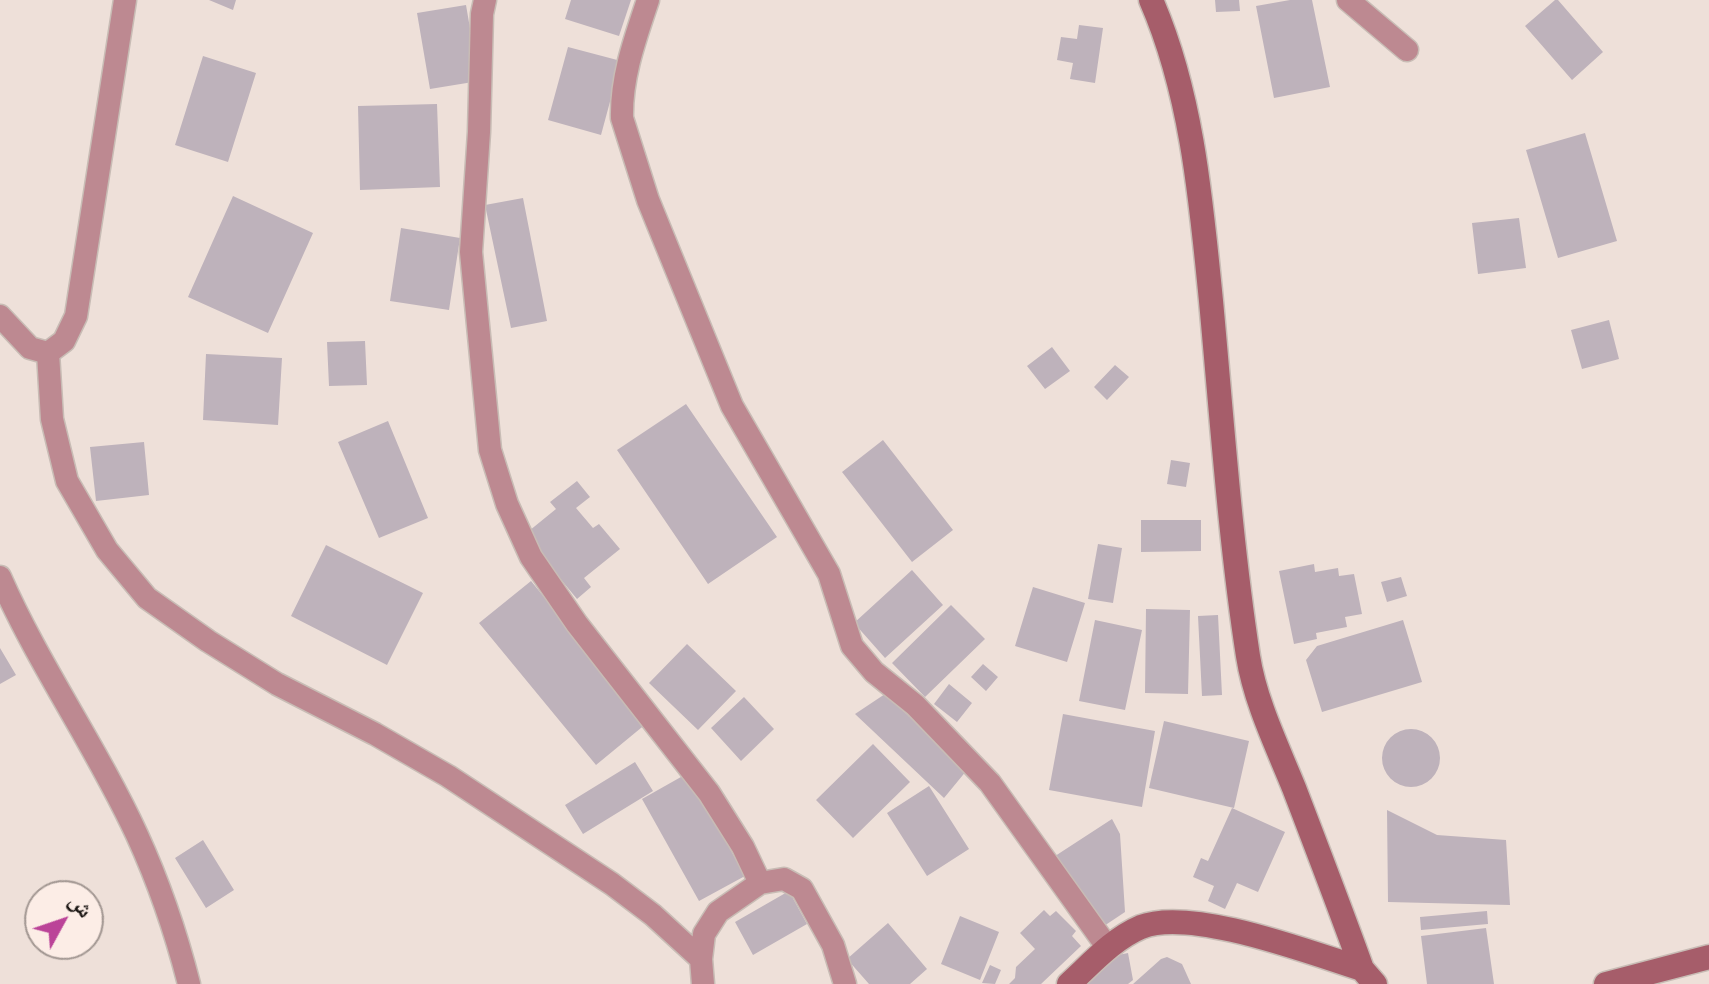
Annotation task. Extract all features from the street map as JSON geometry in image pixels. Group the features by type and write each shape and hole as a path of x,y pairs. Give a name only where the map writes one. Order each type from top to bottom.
{"main road":[{"path":"1151,0 1166,33 1178,76 1192,147 1249,661 1265,715 1369,976"},
{"path":"1069,984 1120,938 1145,926 1174,922 1256,936 1369,976"},
{"path":"1606,984 1708,955"}],"street":[{"path":"48,353 64,341 76,316 125,0"},
{"path":"485,0 471,252 490,450 507,504 531,557 577,624 709,793 743,847 760,883"},
{"path":"648,0 629,59 622,118 648,200 732,406 829,574 852,646 874,672 915,705 990,783 1108,948"},
{"path":"1348,0 1407,50"},
{"path":"0,316 30,348 48,353"},
{"path":"48,353 52,419 67,481 107,550 147,598 277,684 448,776 612,884 653,915 701,959"},
{"path":"0,577 22,627 74,716 136,834 173,924 189,984"},
{"path":"703,984 701,959 704,934 718,912 760,883 784,879 802,889 833,945 845,984"}],"building":[{"path":"209,0 236,0 233,10"},
{"path":"571,0 631,0 619,36 565,19"},
{"path":"1215,0 1239,0 1240,11 1216,12"},
{"path":"1312,0 1330,87 1274,98 1256,6"},
{"path":"1555,0 1603,52 1572,80 1525,26"},
{"path":"466,5 479,81 430,89 417,13"},
{"path":"1079,25 1103,28 1095,83 1070,79 1073,63 1057,60 1061,37 1077,39"},
{"path":"568,47 621,61 601,135 548,120"},
{"path":"203,56 256,73 228,162 175,145"},
{"path":"437,104 440,187 360,190 358,106"},
{"path":"1585,133 1617,241 1558,258 1526,150"},
{"path":"233,196 313,233 268,333 188,297"},
{"path":"523,198 547,321 511,328 485,205"},
{"path":"1519,218 1526,268 1478,274 1472,223"},
{"path":"401,228 460,238 449,310 390,301"},
{"path":"1609,320 1619,359 1582,369 1571,330"},
{"path":"365,341 367,385 329,386 327,342"},
{"path":"1052,347 1070,371 1045,389 1027,366"},
{"path":"206,354 282,358 278,425 203,420"},
{"path":"1115,365 1129,377 1107,400 1094,387"},
{"path":"686,404 777,537 708,584 617,450"},
{"path":"388,421 428,518 379,538 338,442"},
{"path":"883,440 953,530 912,562 842,472"},
{"path":"144,442 149,495 96,501 90,447"},
{"path":"1171,460 1190,463 1186,487 1167,484"},
{"path":"577,481 590,497 576,508 593,528 599,524 620,549 584,578 591,587 577,599 524,535 556,509 550,502"},
{"path":"1141,520 1201,520 1201,551 1141,552"},
{"path":"1098,544 1122,548 1113,603 1088,599"},
{"path":"326,545 423,593 387,665 291,616"},
{"path":"1314,564 1315,572 1338,568 1339,576 1354,574 1362,614 1345,617 1347,627 1316,633 1317,639 1294,644 1279,571"},
{"path":"912,570 943,605 885,658 854,623"},
{"path":"1401,577 1407,596 1387,602 1381,582"},
{"path":"531,581 647,723 596,765 479,623"},
{"path":"1033,587 1085,603 1067,662 1015,646"},
{"path":"951,605 985,639 925,697 892,663"},
{"path":"1146,609 1190,610 1188,694 1145,693"},
{"path":"1218,615 1222,695 1202,696 1198,616"},
{"path":"1095,620 1142,630 1125,710 1079,701"},
{"path":"1403,620 1422,682 1322,712 1306,660 1317,646"},
{"path":"687,644 736,691 698,730 649,683"},
{"path":"0,648 16,675 0,684"},
{"path":"983,664 998,677 986,691 971,677"},
{"path":"949,684 972,703 957,722 934,704"},
{"path":"885,694 967,770 944,798 855,714"},
{"path":"744,697 774,729 741,761 711,728"},
{"path":"1063,714 1155,731 1142,807 1049,790"},
{"path":"1164,721 1249,741 1234,808 1149,788"},
{"path":"1411,729 1432,737 1440,758 1432,779 1411,787 1390,779 1382,758 1390,737"},
{"path":"873,744 910,782 853,838 816,800"},
{"path":"635,762 653,791 583,834 565,805"},
{"path":"688,773 745,876 699,901 642,799"},
{"path":"929,786 969,849 927,876 887,813"},
{"path":"1232,808 1285,832 1258,892 1237,883 1225,909 1208,901 1214,886 1193,877 1201,858 1208,861"},
{"path":"1387,810 1437,835 1506,840 1510,905 1388,902"},
{"path":"1112,819 1120,834 1125,912 1101,928 1049,860"},
{"path":"203,840 234,890 206,908 175,858"},
{"path":"789,891 807,924 753,955 735,922"},
{"path":"1044,910 1050,916 1056,911 1076,931 1072,936 1081,946 1041,984 1009,984 1015,978 1016,967 1035,949 1020,933"},
{"path":"1487,911 1488,924 1421,930 1420,917"},
{"path":"960,916 999,932 980,980 941,964"},
{"path":"888,923 927,969 910,984 869,984 847,959"},
{"path":"1486,928 1494,984 1427,984 1421,936"},
{"path":"1128,953 1133,980 1128,984 1084,984 1113,956"},
{"path":"1167,957 1182,964 1191,984 1133,984 1161,959"},
{"path":"990,965 1001,970 995,984 982,983"}]}
